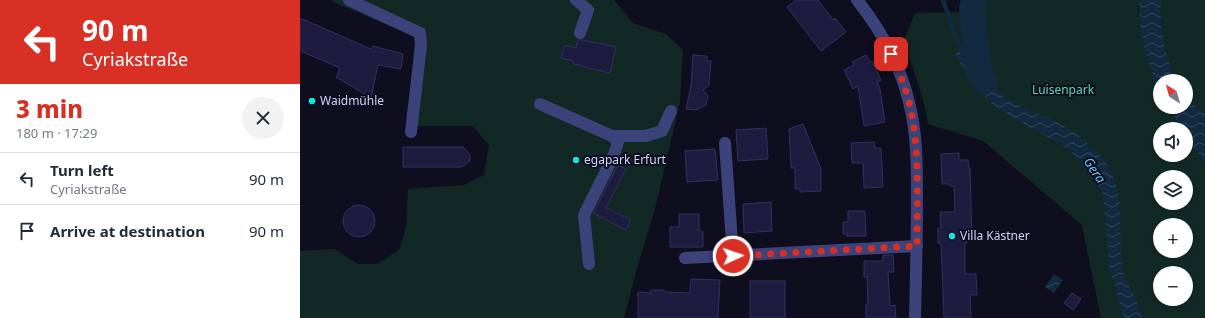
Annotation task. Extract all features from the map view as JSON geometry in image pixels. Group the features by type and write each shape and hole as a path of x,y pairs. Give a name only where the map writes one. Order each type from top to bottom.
{"street":[{"path":"349,0 420,33 421,45 411,132"},
{"path":"576,0 588,10 580,33"},
{"path":"857,0 885,39 898,68 909,102 915,134 917,246 916,318"},
{"path":"540,104 612,136 618,142 614,156 584,215 589,264"},
{"path":"612,136 646,136 662,130 671,111"},
{"path":"725,143 733,256"},
{"path":"685,258 917,246"}],"green space":[{"name":"egapark Erfurt","path":"332,0 614,0 633,23 666,34 683,50 680,102 655,209 624,318 300,318 300,251 335,249 358,264 377,264 399,250 406,228 408,189 464,185 484,175 489,145 472,126 417,126 417,45 413,36 333,2"},
{"name":"Luisenpark","path":"962,0 1139,0 1138,12 1154,74 1153,114 1173,114 1177,122 1153,122 1153,162 1193,162 1193,147 1205,163 1205,318 1101,318 1082,225 983,141 928,124 921,92 903,42 915,13 959,12"},
{"path":"1161,0 1205,0 1205,113 1193,104 1193,74 1174,74 1166,52 1162,32"}],"water":[{"path":"1139,0 1161,0 1162,32 1166,52 1174,74 1153,74 1153,76 1144,45 1139,12"},
{"name":"Gera","path":"977,47 991,82 1001,93 1014,102 1057,122 1074,133 1103,159 1111,171 1119,197 1123,271 1134,295 1142,318 1124,318 1109,266 1102,192 1095,180 1069,149 1014,119 996,107 983,94 965,72 954,53"},
{"path":"1193,104 1205,113 1205,163 1193,147 1193,122 1177,122 1173,114 1193,114"},
{"path":"1054,274 1063,280 1054,293 1045,287"}],"building":[{"path":"796,0 818,0 833,20 835,18 846,32 821,51 787,7"},
{"path":"300,18 371,49 373,46 403,54 401,69 378,65 371,98 336,77 340,68 300,51"},
{"path":"578,40 616,47 610,73 573,64 573,61 561,58 565,45 576,48"},
{"path":"693,55 707,56 707,61 711,61 709,85 703,90 708,96 706,105 696,110 686,109 691,86"},
{"path":"866,55 870,62 872,61 881,80 877,82 880,89 885,122 864,126 858,86 853,89 844,70 854,65 852,62"},
{"path":"803,124 821,169 821,191 800,192 800,189 795,189 795,168 791,168 789,129"},
{"path":"766,128 768,159 738,161 736,130"},
{"path":"874,142 875,148 881,148 883,187 864,188 863,163 852,163 851,143"},
{"path":"403,147 463,147 470,155 470,161 462,167 403,167"},
{"path":"715,149 718,180 687,182 685,151"},
{"path":"959,153 959,160 968,160 970,168 972,241 967,241 967,243 965,243 965,274 976,274 977,295 970,295 971,318 944,318 941,243 938,243 938,228 941,228 940,212 955,212 954,186 950,186 950,184 942,184 941,154"},
{"path":"618,165 626,169 606,208 631,220 626,230 593,213"},
{"path":"771,202 772,231 744,233 743,204"},
{"path":"362,205 368,207 373,212 375,221 373,230 368,235 356,237 350,235 345,230 343,218 345,212 350,207"},
{"path":"848,211 865,211 866,236 847,236 847,234 843,234 843,222 848,222"},
{"path":"679,214 699,214 699,230 703,232 703,247 670,247 670,227 679,227"},
{"path":"883,255 893,255 894,272 888,272 890,306 895,305 896,318 866,318 866,304 868,304 867,277 864,277 864,261 883,261"},
{"path":"691,279 720,280 718,318 638,318 638,292 651,293 651,290 664,290 664,292 690,293"},
{"path":"750,281 785,281 785,318 750,318"},
{"path":"1072,293 1081,299 1073,310 1064,303"}],"waterway":[{"path":"943,0 964,56"},
{"path":"975,0 972,7 979,72 985,81"}],"place":[{"name":"Waidmühle","path":"312,101"},
{"name":"egapark Erfurt","path":"576,160"},
{"name":"Villa Kästner","path":"952,236"}],"route":[{"path":"733,256 917,246 915,134 909,102 898,68 891,54"}]}
